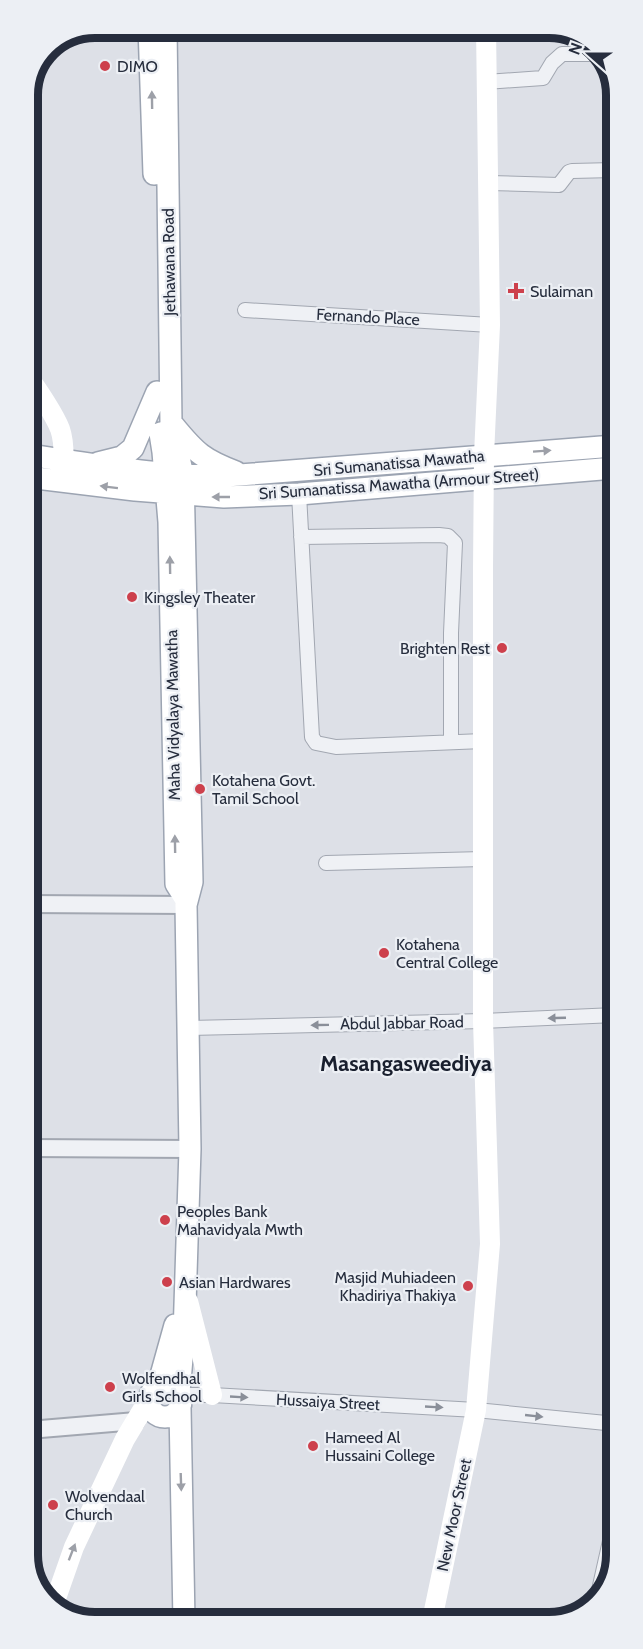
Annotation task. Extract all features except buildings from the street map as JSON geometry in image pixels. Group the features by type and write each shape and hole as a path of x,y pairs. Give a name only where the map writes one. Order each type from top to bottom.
{"main road":[{"name":"Jethawana Road","path":"149,38 158,418 175,484"},
{"name":"Jethawana Road","path":"166,38 171,423 175,484"},
{"name":"New Moor Street","path":"434,1612 476,1410 490,1244 483,1021 484,455 490,325 486,38"},
{"path":"38,391 60,429 64,460 62,481"},
{"path":"92,464 122,457 133,448 157,392"},
{"path":"171,423 197,452 214,463 243,475"},
{"name":"Sri Sumanatissa Mawatha","path":"175,484 203,476 243,475 606,447"},
{"path":"38,456 92,464 175,484"},
{"name":"Sri Sumanatissa Mawatha (Armour Street)","path":"175,484 224,497 299,494 606,469"},
{"path":"38,478 62,481 175,484"},
{"name":"Maha Vidyalaya Mawatha","path":"175,484 176,884 186,902 190,1149 180,1398 184,1611"},
{"path":"184,1287 212,1395"},
{"name":"Maha Vidyalaya Mawatha","path":"155,1400 184,1287"},
{"path":"57,1597 74,1547 125,1439 136,1421 168,1385 173,1386 180,1398 177,1412 168,1417 155,1400"}],"street":[{"path":"486,82 543,78 552,63 562,54 588,54"},
{"path":"489,183 559,184 572,171 606,170"},
{"name":"Fernando Place","path":"245,310 490,325"},
{"path":"299,494 312,737 316,743 336,747 483,741"},
{"path":"301,537 439,535 448,536 455,543 451,633 451,742"},
{"path":"326,863 483,859"},
{"path":"38,904 186,902"},
{"name":"Abdul Jabbar Road","path":"189,1028 606,1016"},
{"path":"38,1148 190,1149"},
{"name":"Hussaiya Street","path":"180,1398 212,1395 476,1410 606,1423"},
{"path":"38,1430 136,1421"}],"place":[{"name":"DIMO","path":"105,66"},
{"name":"Sulaiman","path":"516,291"},
{"name":"Kingsley Theater","path":"132,597"},
{"name":"Brighten Rest","path":"502,648"},
{"name":"Kotahena Govt. Tamil School","path":"200,789"},
{"name":"Kotahena Central College","path":"384,953"},
{"name":"Peoples Bank Mahavidyala Mwth","path":"165,1220"},
{"name":"Asian Hardwares","path":"167,1282"},
{"name":"Masjid Muhiadeen Khadiriya Thakiya","path":"468,1286"},
{"name":"Wolfendhal Girls School","path":"110,1387"},
{"name":"Hameed Al Hussaini College","path":"313,1446"},
{"name":"Wolvendaal Church","path":"53,1505"}],"district":[{"name":"Masangasweediya","path":"406,1063"}]}
